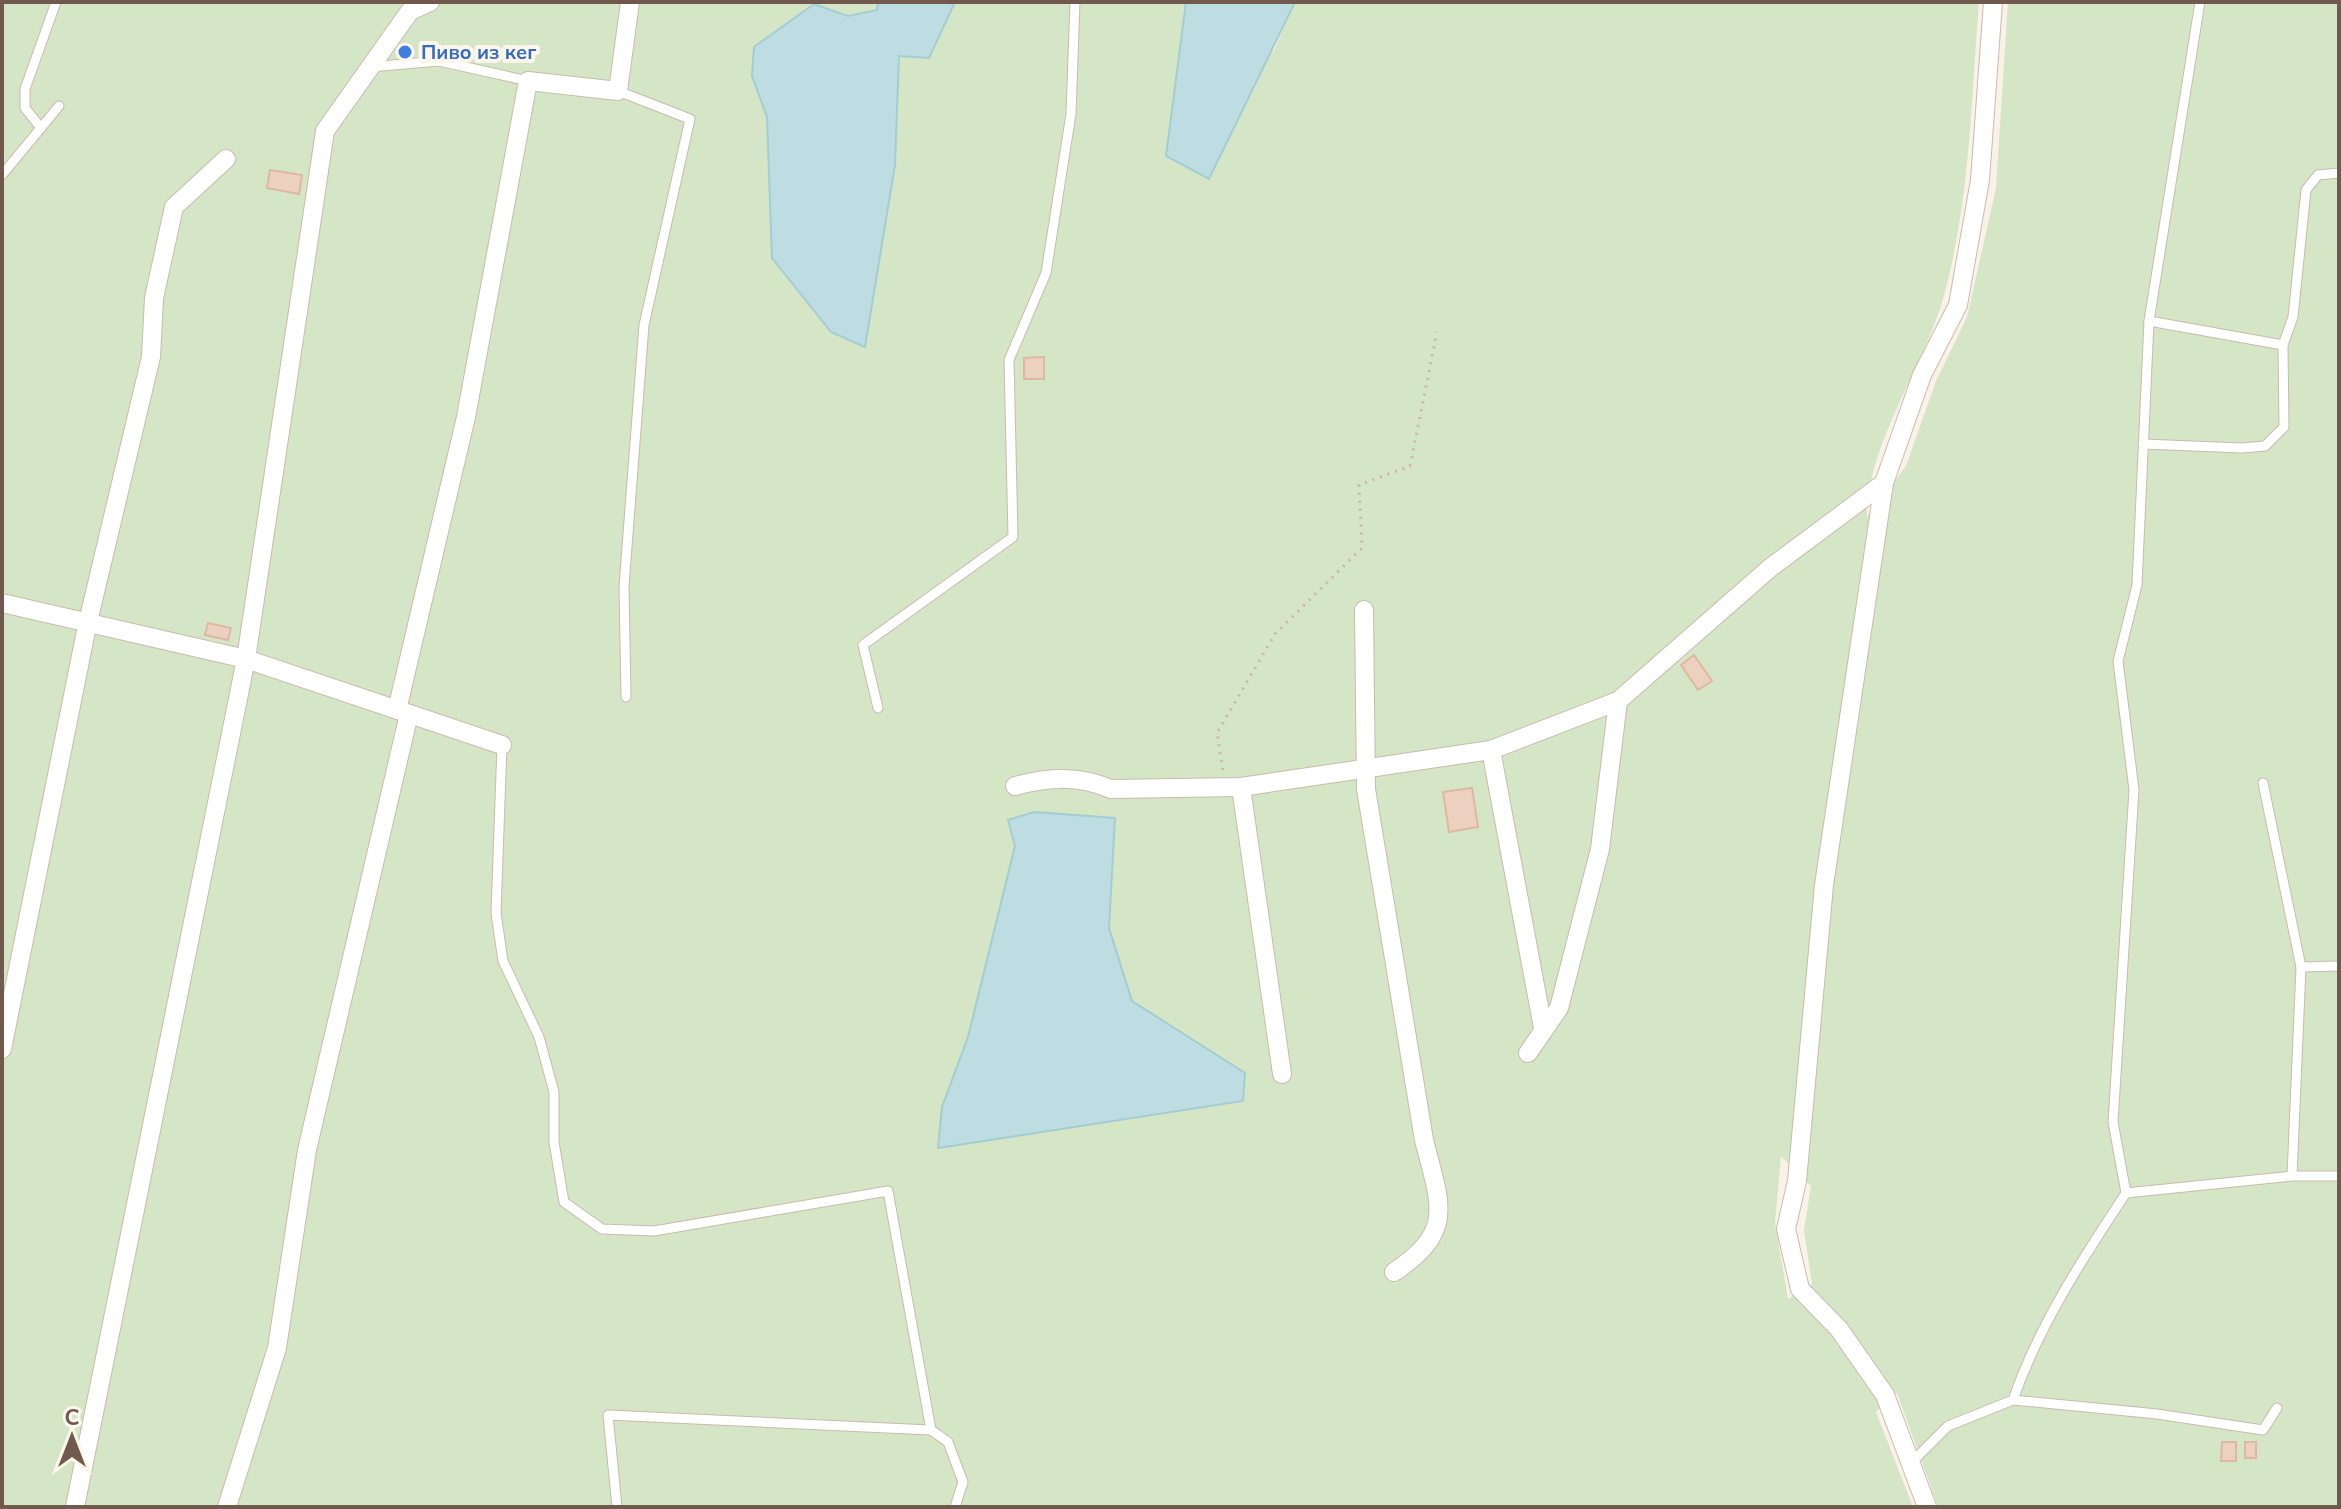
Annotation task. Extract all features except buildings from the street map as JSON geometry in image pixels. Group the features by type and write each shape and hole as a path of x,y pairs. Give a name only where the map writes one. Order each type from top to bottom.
{"street":[{"path":"75,1507 246,659 325,131 410,11 430,2"},
{"path":"227,1507 277,1348 307,1150 466,417 528,81 618,91 630,2"},
{"path":"1927,1507 1885,1395 1839,1329 1800,1289 1786,1229 1797,1181 1824,885 1884,483 1922,375 1958,305 1980,180 1993,2"},
{"path":"2,1049 87,626 151,357 154,298 174,207 226,159"},
{"path":"1015,786 1049,777 1092,781 1111,789 1233,787 1491,750 1618,701 1770,568 1884,483"},
{"path":"2,603 87,626 246,659 502,745"},
{"path":"1364,610 1366,789 1419,1110 1436,1186 1438,1227 1423,1253 1394,1272"},
{"path":"1528,1053 1559,1008 1600,849 1618,701"},
{"path":"1491,750 1543,1028"},
{"path":"1233,787 1282,1074"}],"lane":[{"path":"41,128 25,108 25,89 56,2"},
{"path":"878,708 863,645 1013,537 1009,360 1046,273 1071,114 1075,2"},
{"path":"2013,1400 2022,1374 2082,1258 2126,1193 2113,1122 2134,790 2118,661 2137,585 2149,321 2200,2"},
{"path":"370,67 439,61 528,81"},
{"path":"618,91 690,119 644,325 624,586 626,697"},
{"path":"2,175 59,106"},
{"path":"2143,444 2265,446 2284,427 2283,345 2293,317 2306,190 2318,175 2339,173"},
{"path":"2149,321 2283,345"},
{"path":"502,745 498,925 503,961 539,1037 554,1092 554,1142 564,1202 602,1229 654,1231 888,1191 931,1430"},
{"path":"2263,783 2301,967 2292,1176"},
{"path":"2301,967 2339,966"},
{"path":"2126,1193 2292,1176 2339,1176"},
{"path":"1911,1463 1948,1426 2013,1400 2157,1414 2263,1430 2277,1408"},
{"path":"617,1507 608,1415 931,1430 948,1442 963,1482 955,1507"}],"path":[{"path":"1233,787 1217,733 1275,634 1362,548 1359,485 1410,466 1437,332"}],"green space":[{"path":"2,2 878,2 877,10 848,16 752,76 767,117 772,258 831,332 864,347 895,165 899,56 929,58 955,2 1186,2 1166,156 1274,50 1295,2 1979,2 1968,151 1952,263 1934,325 1876,462 1867,517 1906,466 1936,381 1967,317 1996,188 2008,2 2339,2 2339,1507 1938,1507 1897,1393 1876,1412 1913,1507 2,1507","holes":["1034,812 1115,818 1109,928 1132,1001 1243,1101 939,1147 942,1107 968,1037 1015,846 1008,820","1781,1156 1811,1186 1804,1230 1812,1284 1788,1299 1775,1223"]}],"water":[{"path":"878,2 955,2 929,58 899,56 895,165 865,347 831,332 772,258 767,117 752,76 754,47 814,4 848,16 877,10"},
{"path":"1186,2 1295,2 1209,179 1166,156"},
{"path":"1034,812 1115,818 1109,928 1132,1001 1245,1073 1243,1101 938,1148 942,1107 968,1037 1015,846 1008,820"}],"place":[{"name":"Пиво из кег","path":"405,52"}]}
